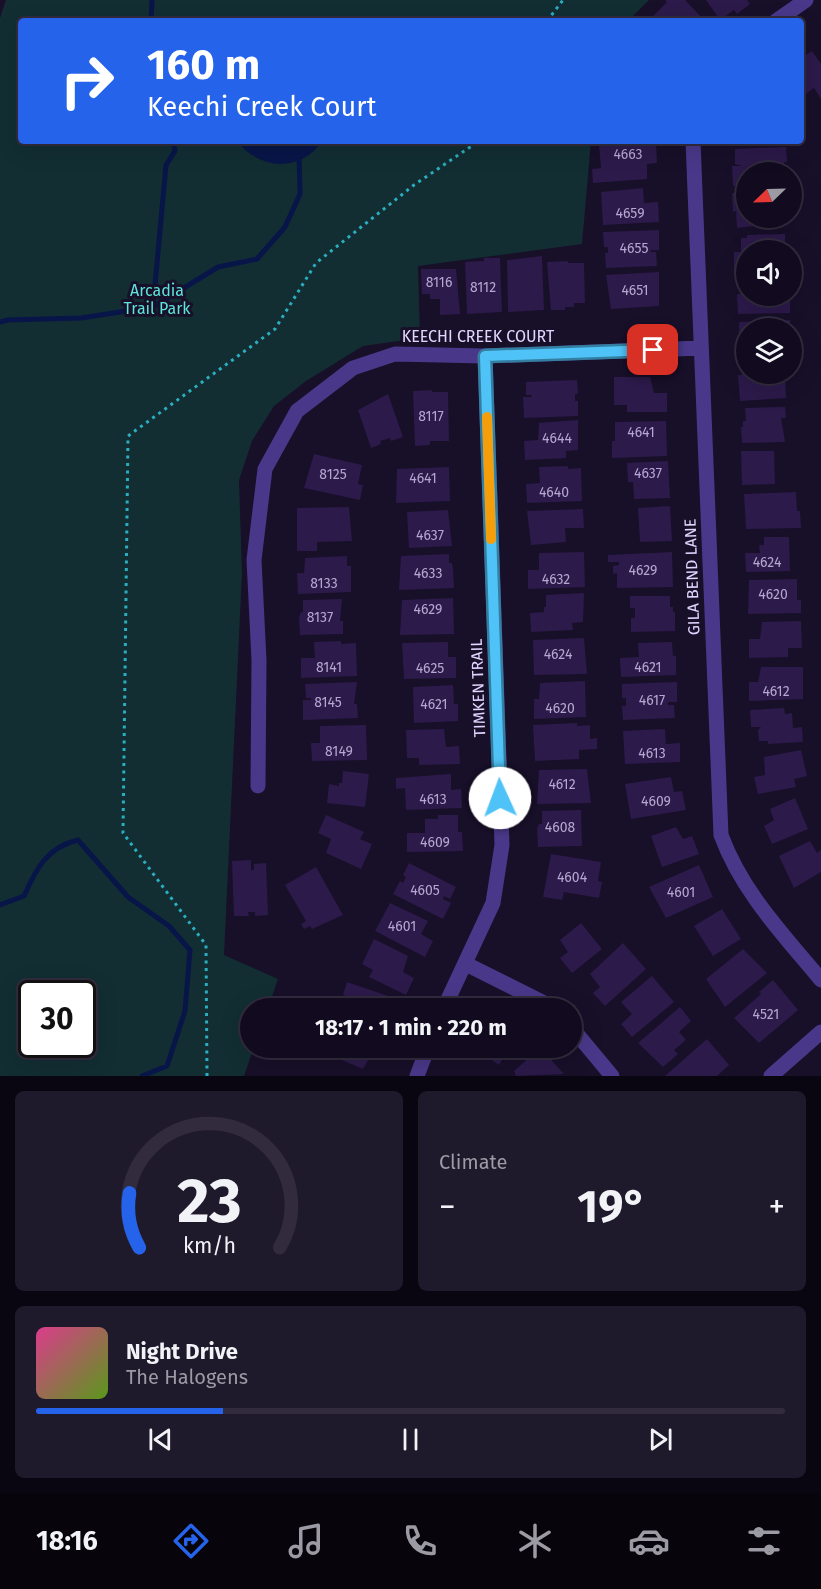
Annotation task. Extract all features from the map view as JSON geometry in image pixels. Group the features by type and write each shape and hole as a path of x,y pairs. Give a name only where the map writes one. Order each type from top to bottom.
{"street":[{"path":"780,18 806,0"},
{"name":"GILA BEND LANE","path":"693,144 721,835 731,862 762,911 821,980"},
{"name":"KEECHI CREEK COURT","path":"258,786 259,660 254,560 265,469 297,411 353,368 395,354 485,356 701,348"},
{"name":"TIMKEN TRAIL","path":"449,998 493,903 502,845 485,356"},
{"path":"466,964 534,998"},
{"path":"771,1076 821,1032"},
{"path":"582,1040 612,1076"},
{"path":"417,1076 424,1058"}],"path":[{"path":"549,18 563,0"},
{"path":"207,1076 207,945 123,833 128,436 275,329 316,263 414,185 475,144"}],"green space":[{"name":"Arcadia Trail Park","path":"6,0 649,0 631,18 18,18 18,144 591,144 582,244 418,266 420,338 363,346 306,381 274,406 252,441 239,480 242,573 224,955 278,979 271,998 240,998 240,1058 250,1058 244,1076 0,1076 0,18"}],"shaded area":[{"path":"240,144 319,144 303,159 292,163 268,162 246,151"}],"building":[{"path":"665,0 685,0 702,18 655,18 653,16 667,2"},
{"path":"706,0 747,0 750,4 737,14 734,10 723,18 719,18"},
{"path":"812,51 821,64 821,99 814,88 804,95 804,56"},
{"path":"656,144 657,163 647,164 647,179 593,183 592,169 601,168 599,145"},
{"path":"786,147 787,162 736,162 736,164 735,149"},
{"path":"732,166 736,166 736,186 733,186"},
{"path":"643,188 644,203 658,202 659,222 603,225 601,192"},
{"path":"732,193 736,193 736,211 733,212"},
{"path":"659,230 659,250 651,250 651,252 656,252 657,266 606,268 605,253 608,253 608,247 604,247 603,232"},
{"path":"785,234 785,240 741,240 741,238 747,238 747,235"},
{"path":"734,252 736,252 736,272 734,272"},
{"path":"542,256 544,310 508,312 507,260"},
{"path":"484,258 500,258 502,312 467,314 465,262 484,261"},
{"path":"568,261 568,263 584,263 585,303 574,303 574,307 565,307 565,310 551,310 547,262"},
{"path":"421,269 456,269 460,314 440,315 440,299 430,299 430,294 422,294"},
{"path":"659,272 659,306 611,309 606,275"},
{"path":"738,306 790,306 790,313 738,314"},
{"path":"614,377 650,377 654,393 667,393 667,412 627,412 627,405 614,405"},
{"path":"577,380 578,394 575,394 575,401 578,401 578,416 524,418 523,397 532,397 526,395 526,382"},
{"path":"739,384 785,384 786,398 740,401"},
{"path":"432,390 432,392 448,392 449,441 430,441 430,445 415,446 413,391"},
{"path":"388,394 403,437 391,441 390,438 380,441 381,444 371,448 358,410"},
{"path":"785,407 786,418 781,418 785,442 742,443 741,427 743,427 743,421 746,421 745,408"},
{"path":"578,420 578,450 566,451 566,458 525,460 524,441 538,440 539,423"},
{"path":"666,421 667,456 612,458 615,422"},
{"path":"741,451 774,451 775,484 742,485"},
{"path":"314,454 362,465 358,484 363,485 360,500 304,488"},
{"path":"668,461 670,498 634,499 633,482 628,482 627,463"},
{"path":"568,466 568,469 581,468 582,501 527,503 526,484 540,483 539,467"},
{"path":"449,467 450,501 396,503 397,469"},
{"path":"796,492 801,528 746,529 744,494"},
{"path":"670,506 672,541 640,542 638,508"},
{"path":"349,507 352,541 317,542 317,551 297,551 297,508"},
{"path":"583,509 584,528 565,528 566,542 531,545 527,511"},
{"path":"448,510 452,546 409,548 407,512"},
{"path":"764,537 789,537 790,571 746,572 745,553 760,553 759,545 764,545"},
{"path":"584,552 585,587 528,589 528,570 539,570 539,553"},
{"path":"672,552 673,587 617,588 617,573 613,574 613,566 619,565 619,562 608,562 608,555"},
{"path":"449,554 454,588 399,590 401,556"},
{"path":"347,556 347,566 351,566 351,592 298,594 297,573 304,573 305,558"},
{"path":"797,579 797,600 801,600 801,613 748,614 749,580"},
{"path":"584,593 583,622 572,623 573,630 531,632 530,613 544,612 546,595"},
{"path":"630,596 670,596 670,607 673,607 673,612 675,612 675,631 631,632 631,618 635,618 635,608 630,608"},
{"path":"453,598 454,634 400,635 402,600"},
{"path":"342,599 340,621 343,621 343,634 300,635 299,617 303,612 303,600"},
{"path":"801,621 802,648 788,648 788,657 749,658 749,639 760,639 762,622"},
{"path":"584,638 587,674 534,675 533,640"},
{"path":"341,641 341,644 356,643 357,676 301,678 301,658 315,658 314,642"},
{"path":"448,642 448,657 456,657 456,678 404,679 402,643"},
{"path":"672,642 673,656 676,656 676,675 621,677 620,658 639,657 638,643"},
{"path":"761,667 803,667 803,699 749,701 749,682 758,682"},
{"path":"585,681 586,717 534,719 534,699 539,699 540,683"},
{"path":"357,682 354,704 357,704 358,718 303,720 303,700 311,700 311,698 306,698 305,684"},
{"path":"677,682 677,702 668,702 668,705 674,705 675,718 623,720 622,706 626,706 626,698 622,698 622,684"},
{"path":"453,685 454,704 458,704 458,721 414,723 413,687"},
{"path":"784,708 785,714 792,713 793,728 802,727 803,742 768,744 768,741 759,741 758,730 761,727 751,727 750,710"},
{"path":"577,723 577,726 590,725 590,739 597,738 597,749 579,750 579,759 535,761 533,725"},
{"path":"366,725 367,760 312,761 311,743 320,743 320,726"},
{"path":"444,729 446,747 459,746 460,764 419,765 419,758 407,758 406,730"},
{"path":"665,729 666,744 680,743 680,762 625,764 623,731"},
{"path":"801,750 807,776 794,779 796,787 758,794 754,777 765,775 764,757"},
{"path":"587,769 591,803 537,804 539,770"},
{"path":"343,771 369,774 365,807 327,803 329,784 339,786 339,783 342,783"},
{"path":"451,774 451,790 461,789 462,808 406,810 405,788 396,789 396,778"},
{"path":"671,777 674,792 682,791 686,810 631,819 625,784"},
{"path":"795,798 808,829 772,844 764,826 774,820 770,809"},
{"path":"581,810 582,846 538,847 537,829 539,824 542,824 542,811"},
{"path":"326,815 364,832 360,839 372,844 361,869 326,853 331,839 318,833"},
{"path":"438,815 458,815 458,832 462,832 463,851 407,852 407,833 425,833 425,819 438,819"},
{"path":"676,827 683,839 692,836 699,854 662,867 651,836"},
{"path":"810,841 817,853 821,850 821,872 794,888 779,856"},
{"path":"551,854 601,862 598,881 602,882 599,898 564,892 562,900 543,897"},
{"path":"251,860 251,870 254,870 254,864 266,863 268,915 255,916 255,912 248,912 249,916 234,916 232,861"},
{"path":"409,863 456,887 450,899 444,896 443,899 451,903 443,919 393,894 400,881 403,883 406,877 403,875"},
{"path":"699,865 713,897 666,918 649,887"},
{"path":"316,867 343,915 312,929 310,926 304,929 301,924 306,921 285,885"},
{"path":"390,903 428,921 421,934 433,941 425,957 375,931"},
{"path":"722,909 741,939 713,956 694,926"},
{"path":"581,923 602,949 572,973 560,958 568,952 560,940"},
{"path":"374,939 408,956 403,972 414,978 406,995 369,977 373,970 362,964"},
{"path":"623,943 646,969 605,1006 593,993 600,987 590,974"},
{"path":"743,949 767,973 725,1007 706,979"},
{"path":"652,976 674,1002 632,1037 621,1024 632,1014 621,1002"},
{"path":"773,980 798,1010 759,1043 734,1018"},
{"path":"347,982 394,998 345,998 343,995"},
{"path":"680,1007 691,1021 679,1032 686,1040 674,1050 678,1054 663,1067 638,1043"},
{"path":"707,1039 729,1065 717,1076 665,1076"},
{"path":"337,1058 369,1058 363,1069"},
{"path":"489,1058 503,1058 499,1065"},
{"path":"529,1058 549,1058 564,1074 516,1076 514,1071"}],"waterway":[{"path":"151,18 152,0"},
{"path":"153,307 166,165 175,151 174,144"},
{"path":"0,322 81,318 153,307 218,267 257,259 285,227 300,194 299,156"},
{"path":"0,905 24,896 38,868 50,854 67,843 78,840 128,897 169,926 190,950 185,1011 167,1066 142,1076"}],"slow traffic":[{"path":"487,417 491,539"}],"route":[{"path":"500,798 485,356 653,350"}]}
